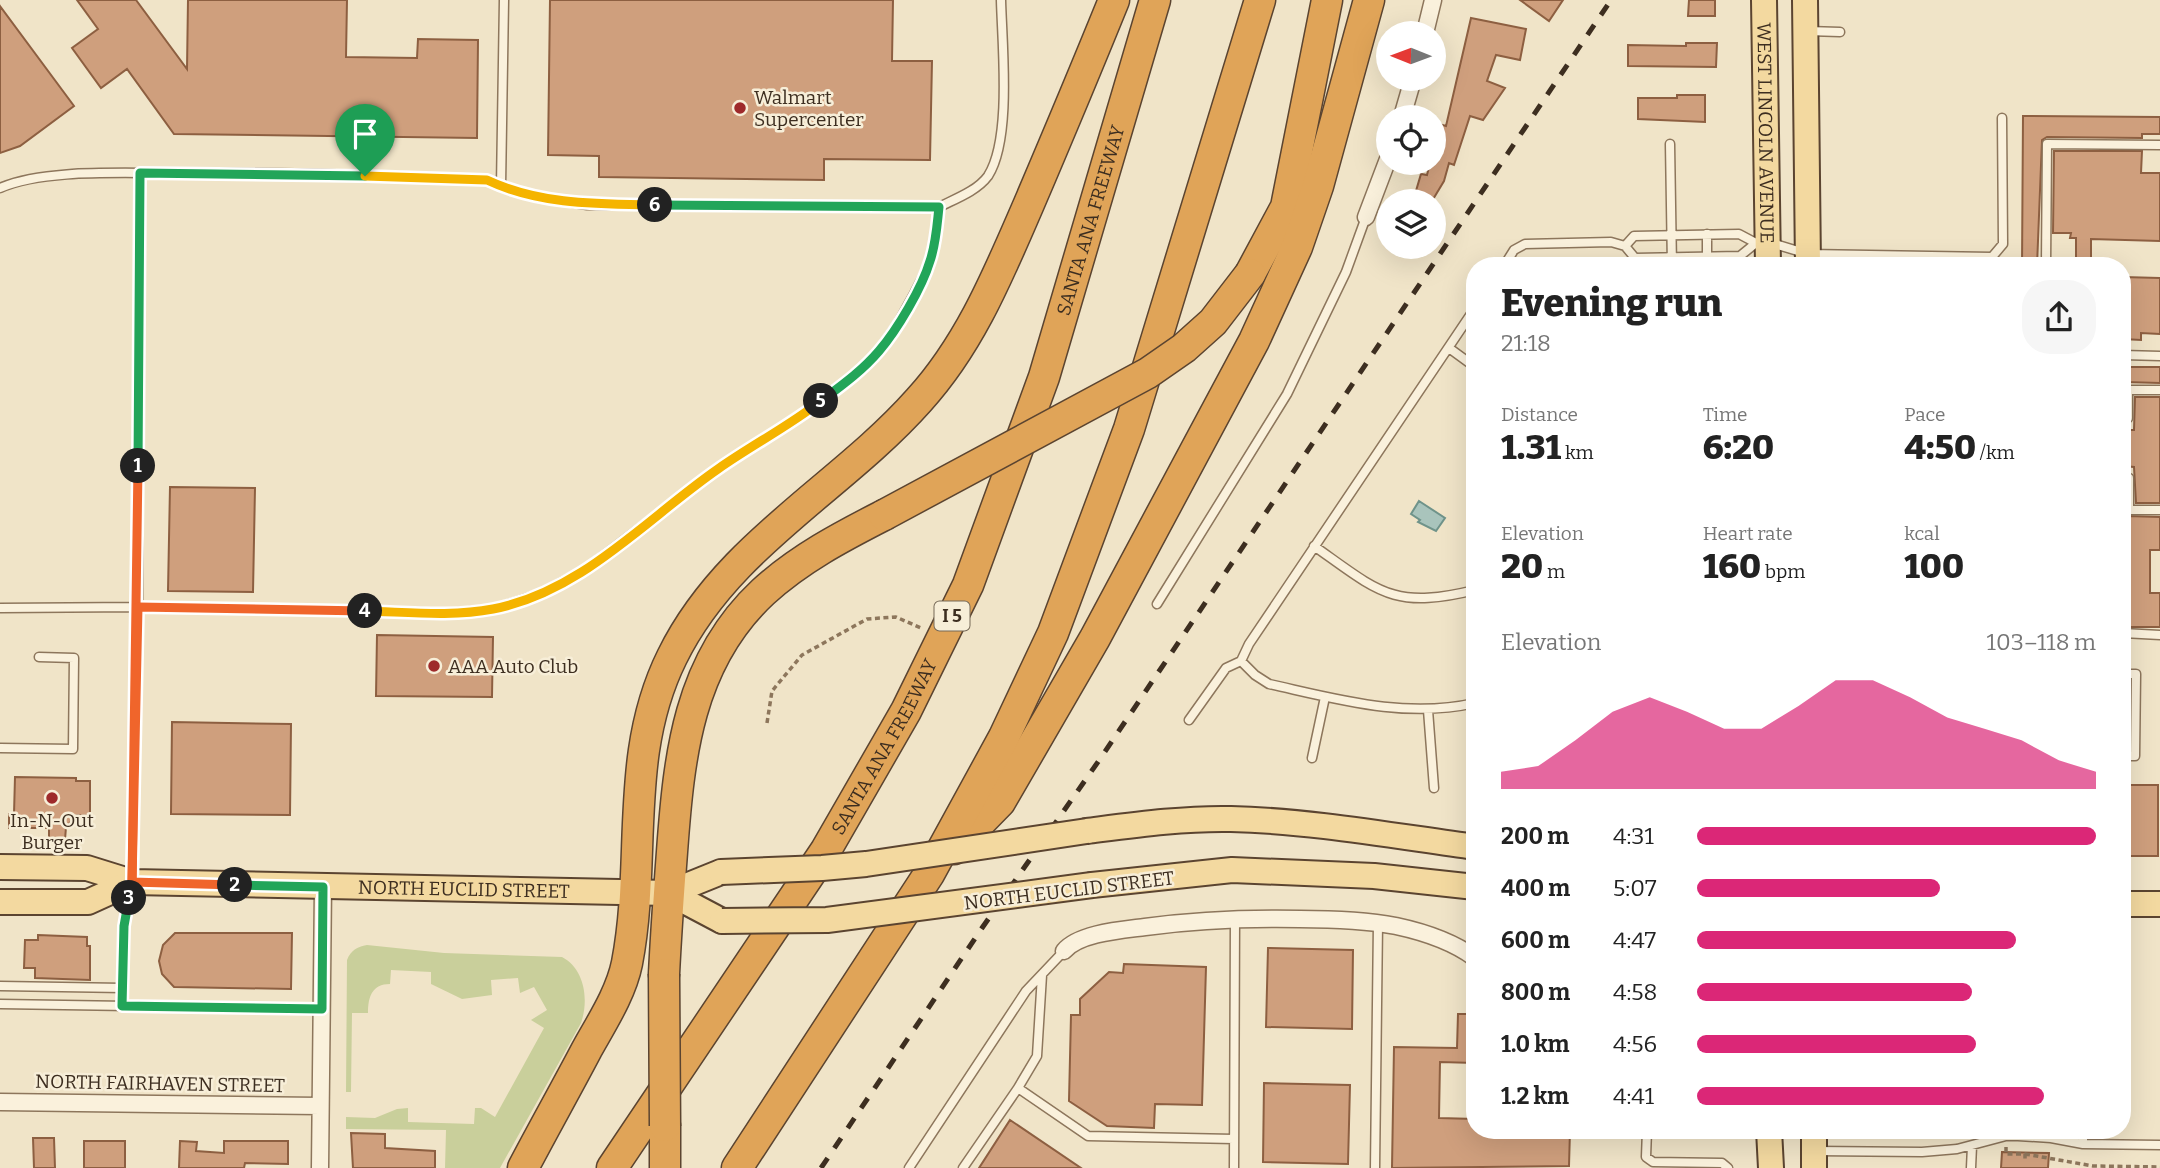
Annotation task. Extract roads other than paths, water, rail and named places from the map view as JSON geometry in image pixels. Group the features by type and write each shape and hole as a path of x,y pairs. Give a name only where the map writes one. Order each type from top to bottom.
{"highway":[{"path":"523,1168 612,1004 626,966 636,892 640,764 656,694 671,658 688,627 741,560 884,436 919,401 947,366 970,330 994,283 1114,0"},
{"name":"SANTA ANA FREEWAY","path":"612,1168 826,850 906,711 968,585 1044,377 1155,0"},
{"path":"737,1168 929,874 1004,737 1053,633 1129,429 1260,0"},
{"path":"665,1168 664,974 680,759 690,713 707,668 734,625 762,593 825,545 1148,373 1184,348 1213,322 1250,274 1286,207 1327,0"},
{"path":"929,874 1000,802 1101,626 1254,341 1297,247 1318,186 1369,0"}],"main road":[{"name":"WEST LINCOLN AVENUE","path":"1764,0 1764,250"},
{"path":"1805,0 1808,257"},
{"name":"NORTH EUCLID STREET","path":"0,867 87,868 132,882 669,893 721,872 866,864 1152,823 1228,819 1281,821 1466,846"},
{"name":"NORTH EUCLID STREET","path":"669,893 722,921 827,920 1232,870 1374,876 1466,886"},
{"name":"NORTH EUCLID STREET","path":"0,902 88,902 132,882"},
{"path":"2131,904 2160,904"},
{"path":"1769,1139 1771,1168"}],"street":[{"path":"1427,21 1433,0"},
{"path":"1366,217 1382,175"},
{"path":"320,1168 323,887"},
{"path":"1064,951 1070,944 1107,932 1235,917 1378,923 1415,930 1466,953"},
{"name":"NORTH FAIRHAVEN STREET","path":"0,1102 320,1106"}],"lane":[{"path":"501,186 504,0"},
{"path":"0,188 13,182 77,174 454,178 487,180 545,199 587,205 939,207 967,194 987,177 997,156 1003,117 1001,0"},
{"path":"1805,31 1840,32"},
{"path":"1992,257 2003,244 2002,118"},
{"path":"1670,144 1671,257"},
{"path":"2046,257 2047,144 2160,145"},
{"path":"122,1006 124,926 132,882 138,607 140,173"},
{"path":"0,608 138,607 452,613 495,609 542,593 586,569 718,469 808,411 870,360 897,326 930,263 939,207"},
{"path":"1157,604 1287,394 1346,272 1366,217"},
{"path":"1625,246 1634,236 1739,233 1764,250 1795,257"},
{"path":"1707,234 1707,257 1740,256 1764,250"},
{"path":"1510,257 1514,250 1525,244 1611,242 1625,246 1634,257"},
{"path":"1189,720 1226,668 1241,661 1249,644 1466,321"},
{"path":"1448,348 1466,361"},
{"path":"2131,355 2160,356"},
{"path":"2131,390 2160,390"},
{"path":"2131,510 2160,510"},
{"path":"1314,546 1370,586 1397,597 1428,599 1466,592"},
{"path":"2131,633 2160,635"},
{"path":"0,748 74,749 74,658 38,657"},
{"path":"1241,661 1255,676 1269,684 1325,697 1375,706 1428,710 1466,705"},
{"path":"2131,674 2136,674 2136,688 2135,756 2131,756"},
{"path":"1312,758 1325,697"},
{"path":"1428,710 1434,788"},
{"path":"1234,1168 1235,917"},
{"path":"1375,1168 1378,923"},
{"path":"909,1168 1026,991 1064,951"},
{"path":"963,1168 1037,1056 1042,975"},
{"path":"0,986 122,988"},
{"path":"0,1004 322,1009"},
{"path":"1018,1088 1087,1136 1234,1139"},
{"path":"1647,1139 1646,1157 1653,1162 1722,1163 1728,1168"},
{"path":"1814,1150 1922,1152 1972,1146 1996,1139"},
{"path":"2056,1139 2083,1144 2160,1145"},
{"path":"2083,1139 2083,1144"},
{"path":"1971,1168 1972,1146"}],"water":[{"path":"1419,501 1445,518 1436,531 1418,522 1420,520 1411,514"}],"railway":[{"path":"821,1168 1611,0"}],"place":[{"name":"Walmart Supercenter","path":"740,108"},
{"name":"AAA Auto Club","path":"434,666"},
{"name":"In-N-Out Burger","path":"52,798"}]}
